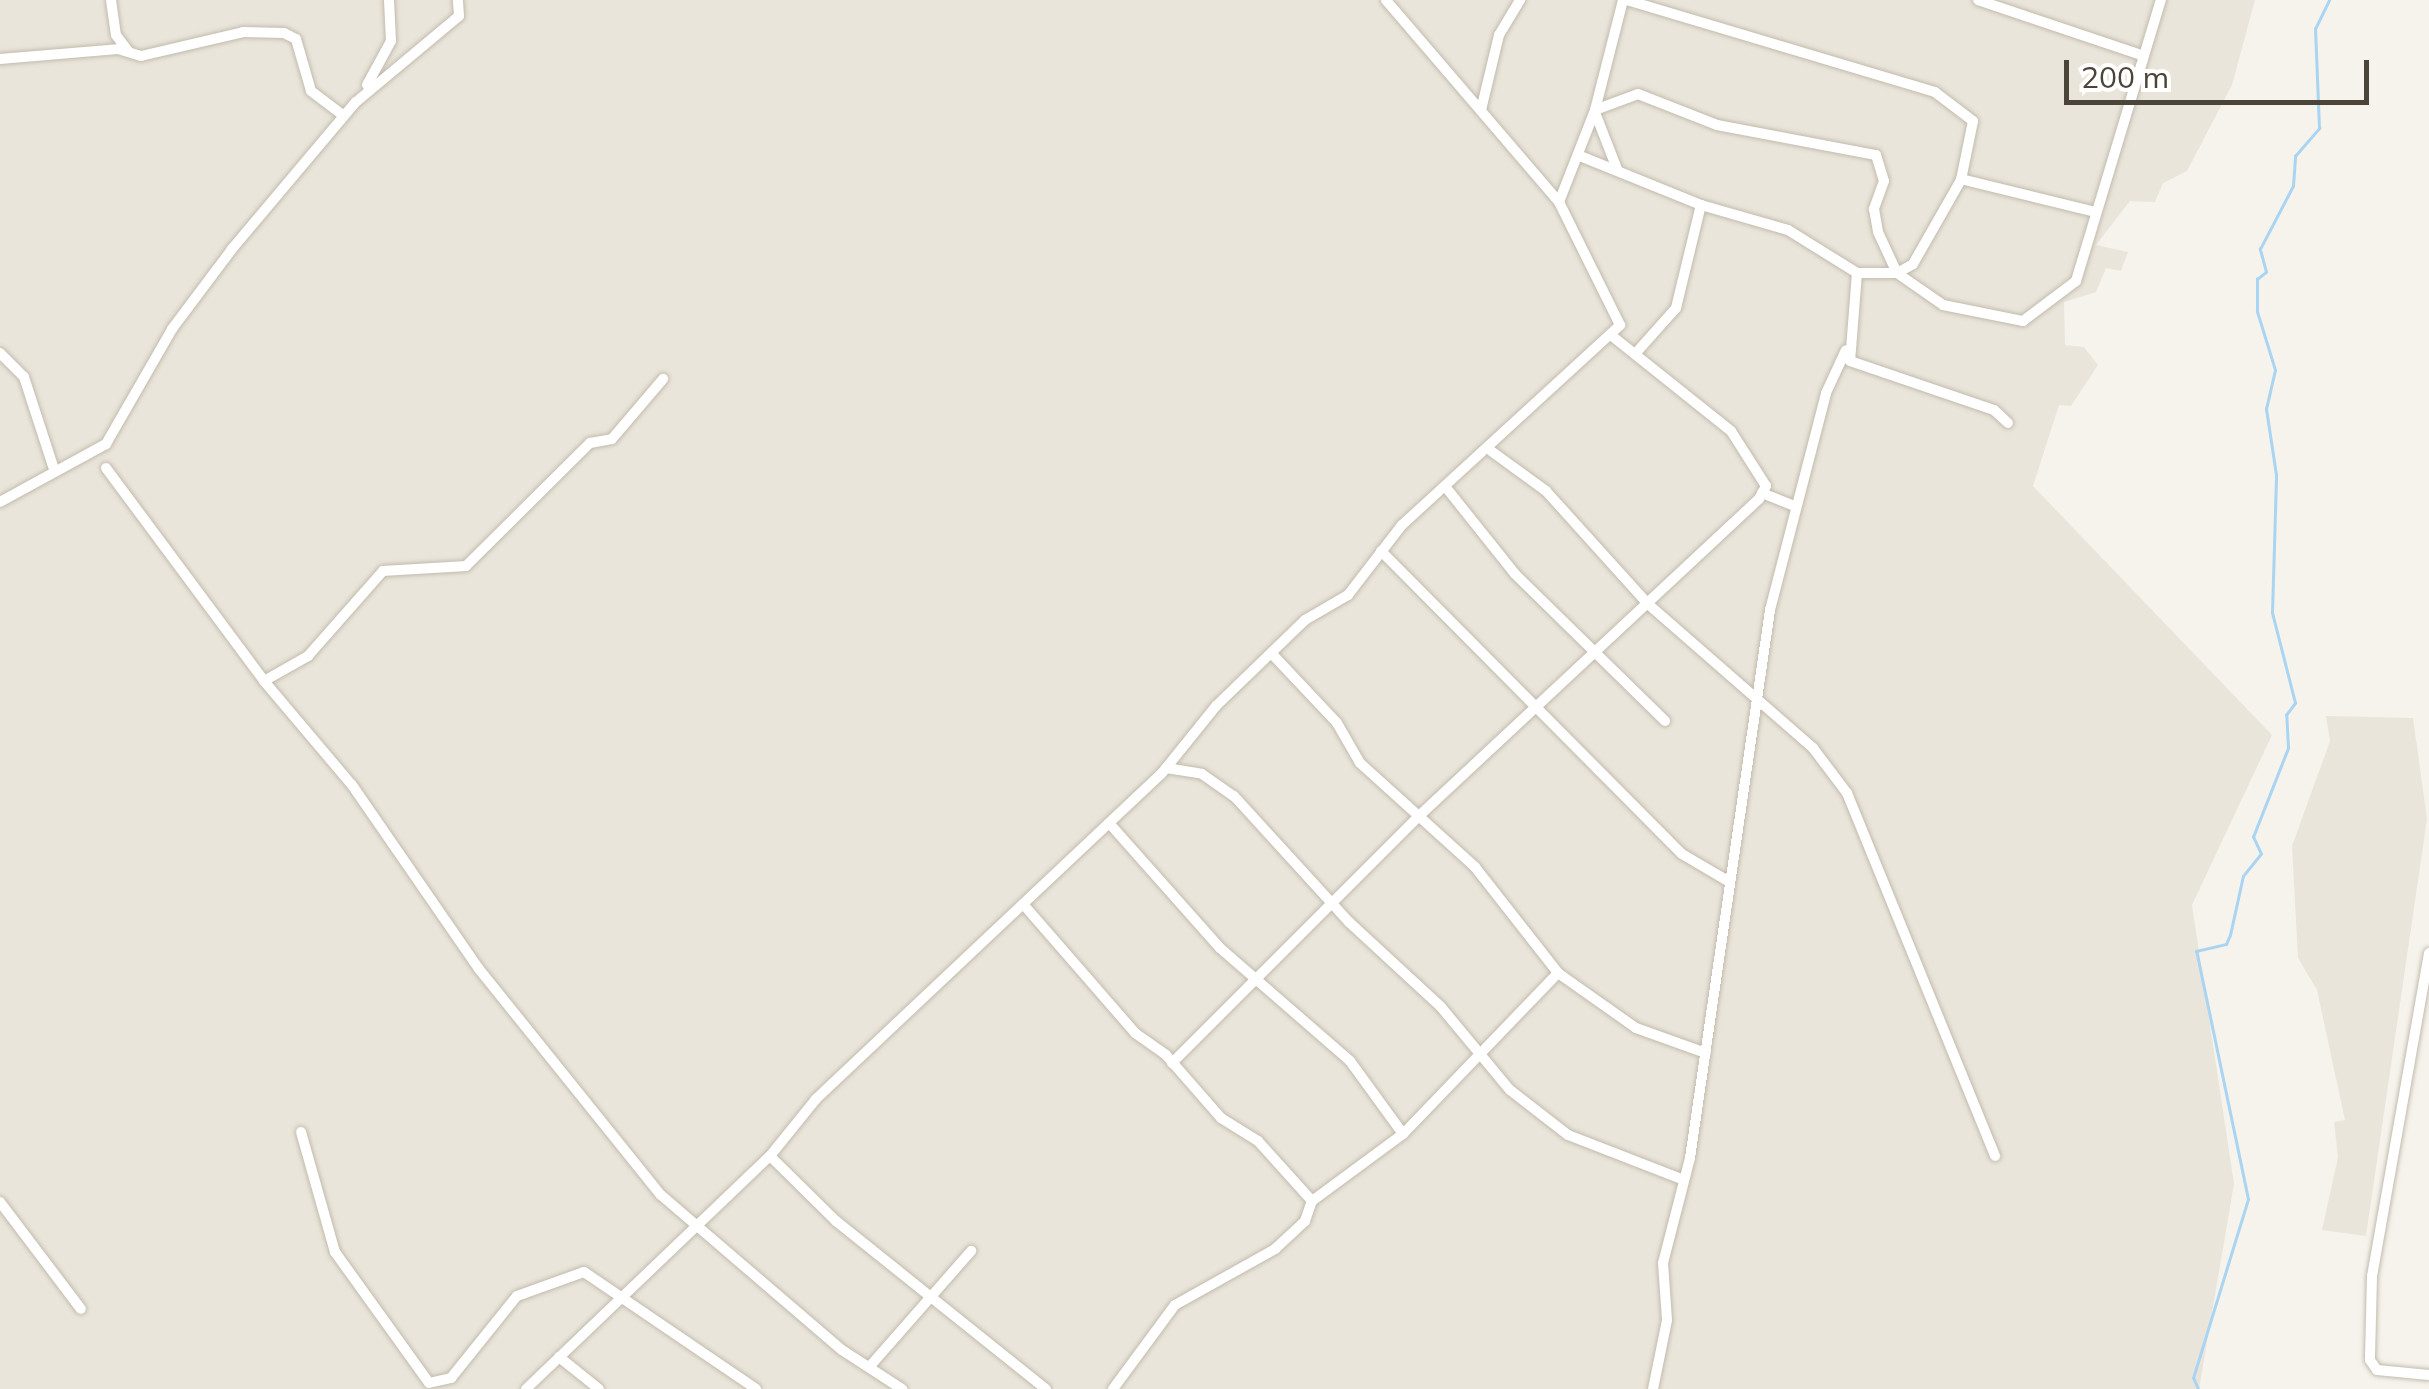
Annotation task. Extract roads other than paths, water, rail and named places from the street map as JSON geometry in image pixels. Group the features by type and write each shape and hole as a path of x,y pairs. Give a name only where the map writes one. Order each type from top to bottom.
{"street":[{"path":"111,0 116,35 130,53"},
{"path":"356,102 391,41 389,0"},
{"path":"0,502 54,466 106,444 177,320 356,102 459,16 458,0"},
{"path":"526,1389 770,1156 816,1100 1166,768 1216,706 1305,620 1348,594 1382,551 1612,336 1619,312 1559,202 1386,0"},
{"path":"1481,110 1498,35 1520,0"},
{"path":"1559,202 1580,156 1625,0 1658,4 1924,88 1965,108 1973,121 1961,179 1930,223 1921,254 1897,273 1857,272 1788,230 1701,205 1580,156"},
{"path":"1978,0 2141,55"},
{"path":"1595,110 1638,94 1717,125 1876,155 1884,181 1874,209 1878,232 1897,273 1944,304 2023,321 2070,290 2091,211 2118,149 2141,55 2161,0"},
{"path":"0,59 130,53 284,33 296,39 311,91 344,116"},
{"path":"1595,110 1618,169"},
{"path":"1961,179 2091,211"},
{"path":"1635,354 1676,308 1701,205"},
{"path":"1653,1389 1667,1320 1663,1263 1684,1180 1706,1053 1770,610 1794,506 1846,350 1857,272"},
{"path":"1172,1063 1336,907 1420,815 1762,493 1766,486 1731,432 1612,336"},
{"path":"1846,350 1857,366 1994,410 2008,422"},
{"path":"0,353 24,377 54,466"},
{"path":"264,682 308,656 383,572 466,566 590,442 612,439 663,379"},
{"path":"1491,451 1574,518 1648,604 1813,748 1846,793 1995,1156"},
{"path":"106,468 264,682 363,799 479,969 694,1230 902,1389"},
{"path":"1448,490 1515,574 1665,721"},
{"path":"1762,493 1794,506"},
{"path":"1382,551 1682,854 1728,881"},
{"path":"1273,655 1337,723 1360,763 1420,815 1497,892 1558,973 1636,1028 1706,1053"},
{"path":"1166,768 1202,774 1234,796 1336,907 1482,1054 1510,1090 1568,1135 1684,1180"},
{"path":"1108,823 1220,948 1350,1061 1403,1134"},
{"path":"1023,904 1135,1034 1172,1063 1312,1202"},
{"path":"2429,953 2372,1276 2370,1360 2378,1370 2429,1374"},
{"path":"1112,1389 1175,1305 1275,1249 1305,1221 1312,1202 1403,1134 1558,973"},
{"path":"301,1132 334,1252 429,1383 451,1378 517,1296 555,1278 584,1272 620,1300 664,1320 756,1389"},
{"path":"770,1156 836,1220 1046,1389"},
{"path":"0,1202 80,1309"},
{"path":"872,1364 930,1292 971,1251"},
{"path":"559,1357 599,1389"}],"waterway":[{"path":"2198,1389 2193,1378 2248,1199 2196,951 2226,944 2230,935 2243,876 2261,854 2253,837 2288,748 2286,715 2295,703 2272,613 2276,475 2266,409 2275,370 2257,312 2257,279 2266,272 2260,249 2293,186 2295,156 2319,128 2315,29 2329,0"}]}
